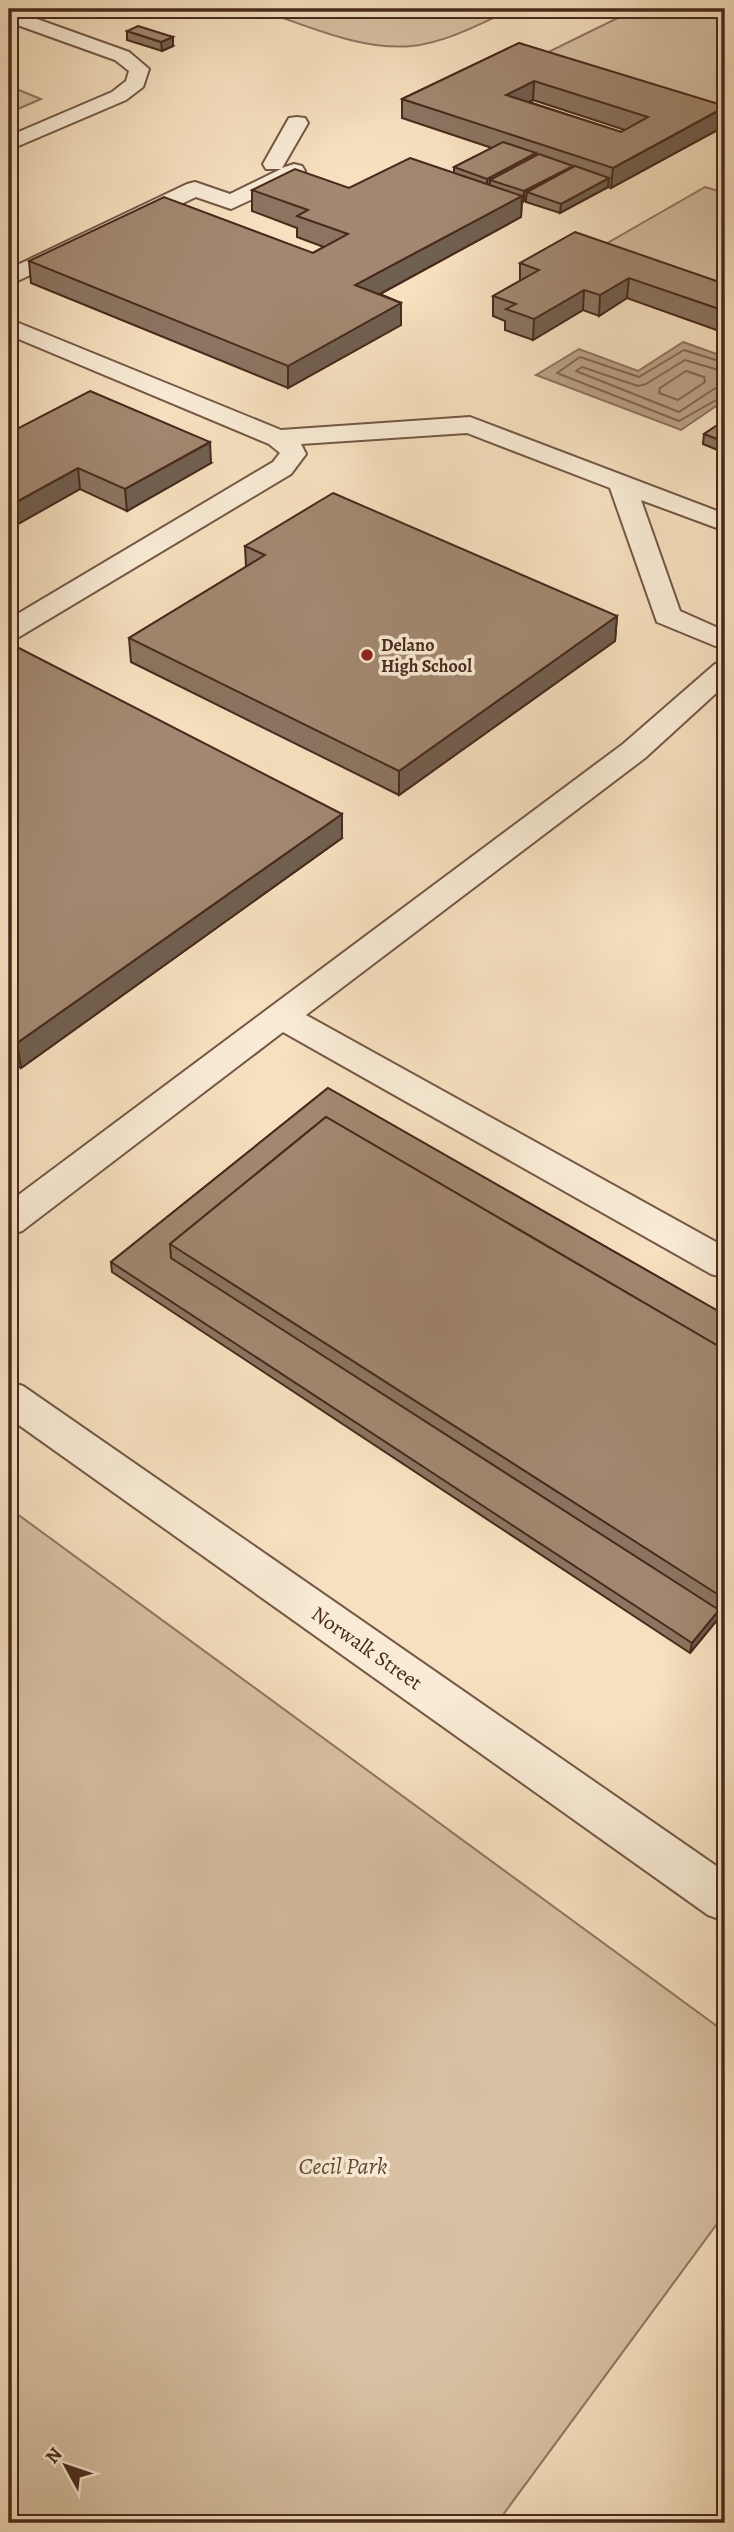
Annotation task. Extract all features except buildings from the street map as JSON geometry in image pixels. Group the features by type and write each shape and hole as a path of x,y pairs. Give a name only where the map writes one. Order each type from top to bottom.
{"street":[{"path":"9,15 122,56 139,69 139,76 130,89 118,96 9,144"},
{"path":"9,278 195,189 231,202 284,167 297,123"},
{"path":"9,326 278,438 291,448 293,454 282,468 9,631"},
{"path":"278,438 470,425 725,523"},
{"path":"622,483 667,616 725,640"},
{"path":"9,1221 634,751 725,670"},
{"path":"283,1017 725,1264"},
{"name":"Norwalk Street","path":"9,1397 725,1899"}],"green space":[{"path":"257,9 513,9 438,40 392,47 353,41"},
{"path":"636,9 725,9 725,115 538,57"},
{"path":"9,86 41,99 9,113"},
{"path":"705,187 725,193 725,287 604,245"},
{"name":"Cecil Park","path":"9,1508 725,2032 725,2213 497,2523 9,2523"}],"water":[{"path":"683,342 725,357 725,400 681,430 536,375 579,349 638,371"}],"place":[{"name":"Delano High School","path":"367,655"}]}
